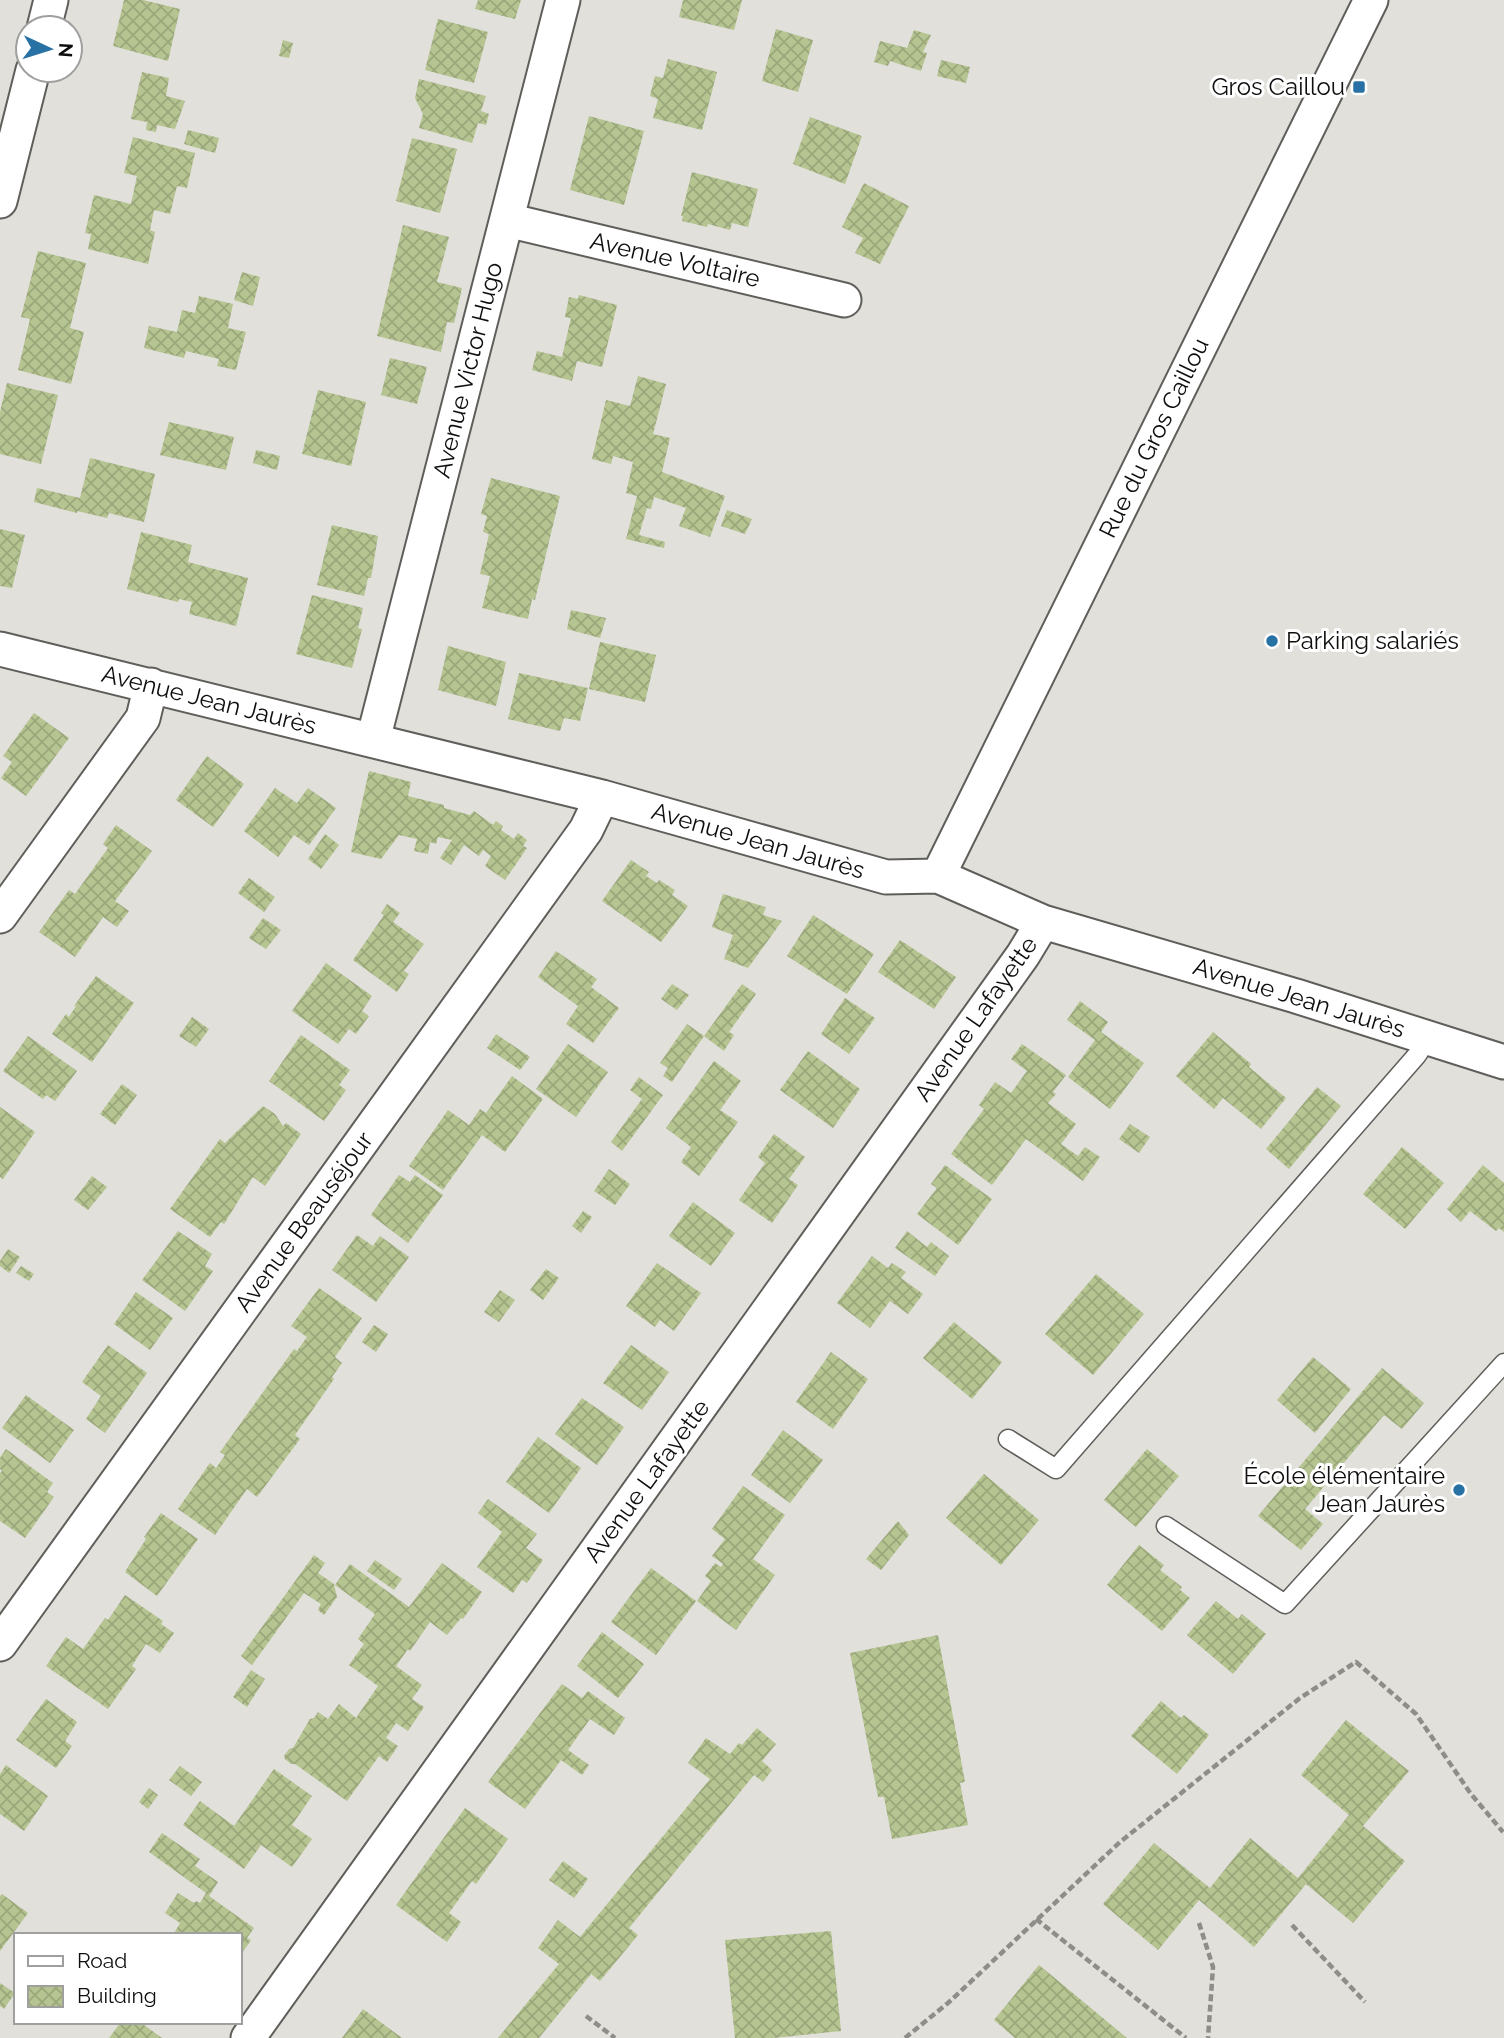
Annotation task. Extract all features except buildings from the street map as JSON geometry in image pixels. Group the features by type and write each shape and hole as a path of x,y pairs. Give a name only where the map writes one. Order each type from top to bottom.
{"street":[{"name":"Avenue Victor Hugo","path":"373,740 563,0"},
{"name":"Rue du Gros Caillou","path":"938,876 1371,0"},
{"path":"0,201 29,84"},
{"name":"Avenue Voltaire","path":"507,220 844,300"},
{"name":"Avenue Jean Jaurès","path":"0,649 602,797 886,877 938,876 1043,922 1296,996 1504,1062"},
{"path":"0,916 143,718 151,685"},
{"name":"Avenue Beauséjour","path":"0,1644 586,830 602,797"},
{"name":"Avenue Lafayette","path":"248,2038 1023,955 1043,922"}],"lane":[{"path":"1009,1439 1056,1469 1417,1055 1429,1037"},
{"path":"1166,1526 1285,1604 1504,1363"}],"path":[{"path":"905,2038 948,2003 1120,1842 1300,1698 1356,1662 1416,1714 1471,1794 1503,1832"},
{"path":"1036,1919 1186,2038"},
{"path":"1199,1923 1213,1967 1208,2038"},
{"path":"1292,1925 1365,2002"},
{"path":"586,2015 615,2038"}],"place":[{"name":"Gros Caillou","path":"1359,87"},
{"name":"Parking salariés","path":"1272,641"},
{"name":"École élémentaire Jean Jaurès","path":"1459,1490"}]}
